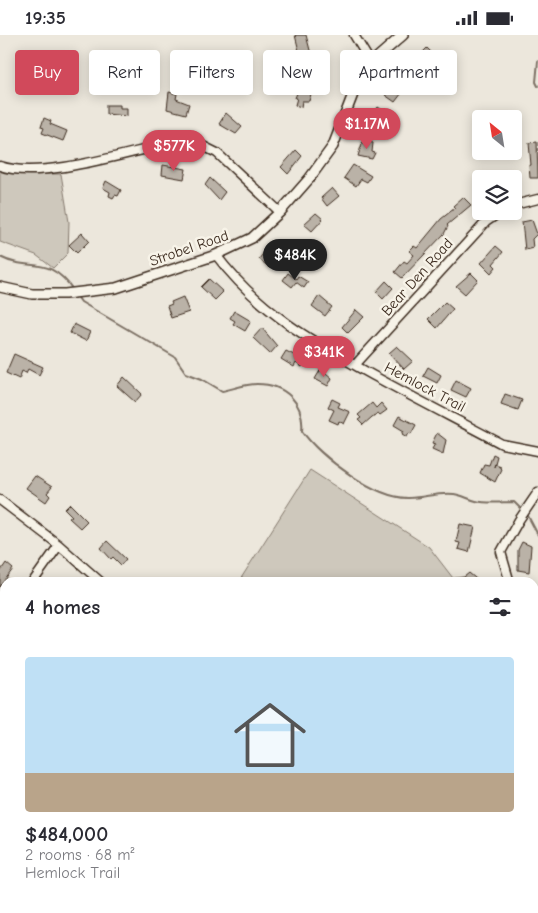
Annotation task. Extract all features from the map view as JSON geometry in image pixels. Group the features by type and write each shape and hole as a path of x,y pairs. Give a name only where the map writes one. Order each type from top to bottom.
{"street":[{"path":"354,35 363,50"},
{"name":"Strobel Road","path":"386,50 403,35"},
{"name":"Strobel Road","path":"0,287 32,294 65,294 116,288 216,255 252,238 280,212 309,179 333,146 353,95"},
{"path":"0,166 14,171 50,170 182,141 201,145 217,153 280,212"},
{"path":"522,203 538,199"},
{"name":"Bear Den Road","path":"355,365 490,220"},
{"name":"Hemlock Trail","path":"216,255 235,281 263,307 304,337 502,444 538,451"},
{"path":"508,577 501,552 538,492"},
{"path":"0,500 59,545 95,577"},
{"path":"36,577 59,545"}],"shaded area":[{"path":"0,171 17,174 61,174 69,222 68,253 53,268 36,255 0,242"},
{"path":"310,470 429,547 452,577 242,577"}],"building":[{"path":"295,35 306,35 310,50 299,50"},
{"path":"169,92 170,95 177,95 176,99 189,104 186,114 167,109"},
{"path":"296,95 311,95 309,101 302,101 301,107 295,105 297,98 295,98"},
{"path":"385,95 400,95 395,102"},
{"path":"106,105 120,105 120,108 127,108 127,116 106,114"},
{"path":"378,107 390,115 382,128 378,125 376,128 367,122"},
{"path":"226,113 242,127 236,134 219,124"},
{"path":"44,118 51,121 50,124 67,131 63,141 42,133 44,128 41,127"},
{"path":"363,140 373,143 372,152 375,153 372,159 358,156"},
{"path":"537,142 538,178 530,178 529,143"},
{"path":"296,150 302,156 288,174 281,167"},
{"path":"163,165 186,169 184,179 162,175"},
{"path":"353,165 371,176 367,182 361,179 356,186 344,178"},
{"path":"210,178 225,192 219,200 205,185"},
{"path":"106,181 121,190 118,196 115,195 113,198 109,196 110,192 103,188"},
{"path":"332,188 339,196 327,206 321,198"},
{"path":"463,197 471,205 447,225 444,234 402,278 395,272 404,261 407,263 414,255 409,251 414,246 417,248 441,219 455,208 453,206"},
{"path":"316,213 323,219 312,231 304,224"},
{"path":"532,220 537,234 532,239 533,248 525,250 522,222"},
{"path":"82,233 89,241 77,253 69,245"},
{"path":"496,246 503,252 493,264 496,267 491,273 481,263"},
{"path":"265,251 273,258 276,254 286,262 281,268 275,263 270,268 259,259"},
{"path":"288,273 296,279 298,276 308,282 304,288 296,282 292,287 283,280"},
{"path":"471,273 478,280 465,294 456,286"},
{"path":"209,279 223,292 215,300 201,287"},
{"path":"386,281 393,288 383,299 376,292"},
{"path":"319,296 332,307 325,316 312,306"},
{"path":"183,297 189,312 171,318 167,306 172,304 171,302"},
{"path":"445,302 453,309 437,328 428,319"},
{"path":"356,310 364,317 348,333 342,327"},
{"path":"234,311 251,321 245,331 233,324 235,321 230,318"},
{"path":"74,324 90,332 86,341 70,333"},
{"path":"262,328 277,346 270,354 253,338"},
{"path":"397,346 413,361 404,369 389,353"},
{"path":"286,351 306,361 302,367 296,363 294,367 281,359"},
{"path":"14,354 43,367 39,375 28,369 26,373 22,371 19,379 6,373"},
{"path":"428,367 441,375 437,383 423,376"},
{"path":"321,369 332,378 328,386 315,379"},
{"path":"124,377 142,394 135,402 117,386"},
{"path":"456,380 471,388 466,397 451,390"},
{"path":"505,394 522,400 518,410 501,404"},
{"path":"332,399 340,403 338,407 350,412 344,424 339,421 338,424 329,420 334,410 328,407"},
{"path":"372,403 376,408 381,403 387,410 380,415 378,413 363,425 358,420 361,418 358,415"},
{"path":"399,416 416,425 407,437 402,434 404,431 394,425"},
{"path":"437,433 446,440 443,454 432,449 435,444 432,443"},
{"path":"493,454 497,456 494,467 495,464 500,466 501,469 495,482 480,473 484,464 489,465"},
{"path":"35,476 52,487 47,493 50,496 46,502 26,488"},
{"path":"70,504 87,521 80,528 69,518 72,516 65,509"},
{"path":"460,524 475,527 469,552 458,549 460,543 456,542"},
{"path":"107,541 126,559 121,565 113,557 111,559 101,548"},
{"path":"522,542 531,546 529,572 518,570 518,550"},
{"path":"6,563 13,569 7,577 0,577 0,572"},
{"path":"469,573 474,577 464,577"}],"waterway":[{"path":"538,61 536,82 538,86"},
{"path":"0,257 21,264 47,268 56,272 65,279 74,291"},
{"path":"76,295 81,302 175,357 186,373 202,379 222,391 257,384 276,387 284,391 296,404 300,412 302,431 310,441 350,475 381,492 409,498 448,494 481,502 514,502 523,511"},
{"path":"527,514 538,535"}]}
